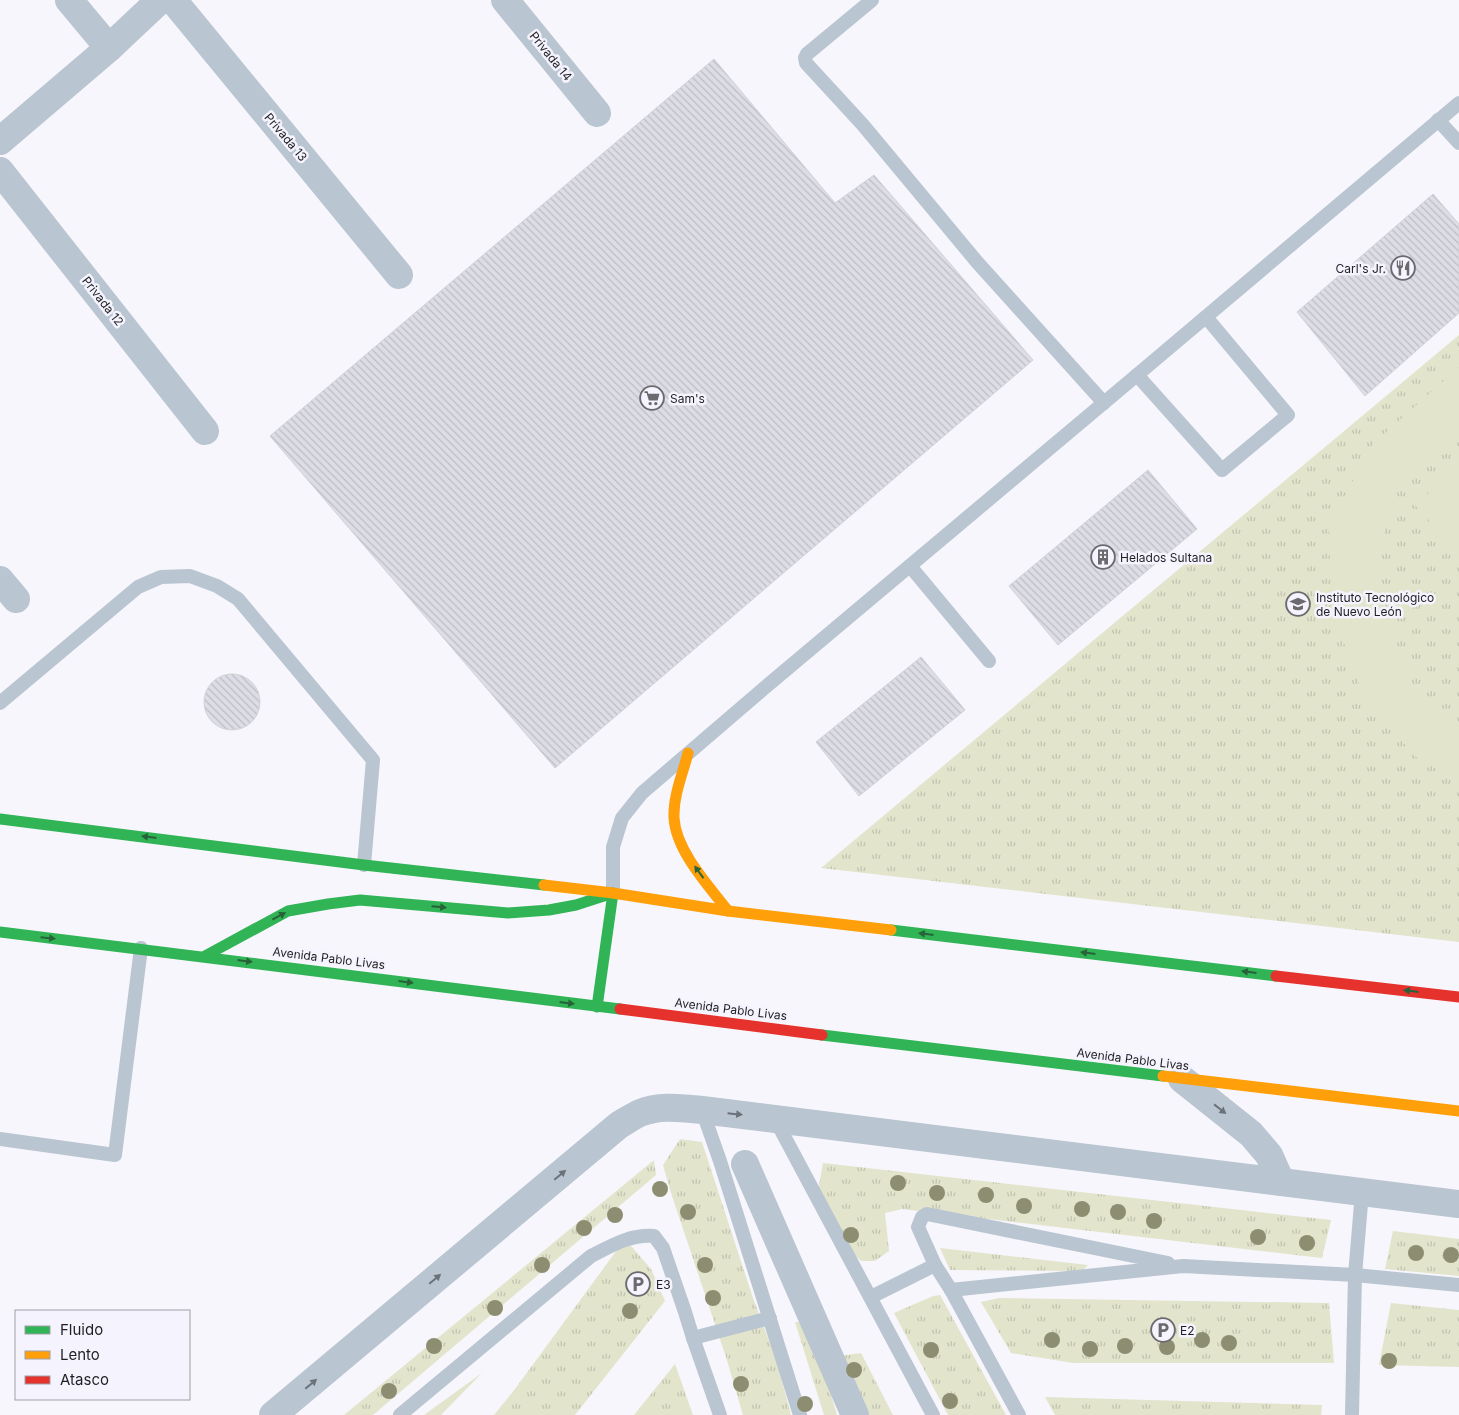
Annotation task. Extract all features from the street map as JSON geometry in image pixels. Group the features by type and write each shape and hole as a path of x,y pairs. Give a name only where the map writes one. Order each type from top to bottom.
{"main road":[{"path":"688,753 676,800 674,818 679,839 694,864 728,911"},
{"path":"0,820 364,865 613,893 728,911 1459,997"},
{"path":"205,956 288,911 328,904 360,900 508,912 549,910 576,905 613,893"},
{"path":"596,1007 613,893"},
{"name":"Avenida Pablo Livas","path":"0,932 141,948 596,1007 1182,1079 1459,1111"}],"street":[{"path":"69,0 109,48"},
{"path":"0,141 109,48 160,0"},
{"name":"Privada 13","path":"173,0 399,275"},
{"name":"Privada 14","path":"505,0 597,113"},
{"name":"Privada 12","path":"0,171 206,432"},
{"path":"1182,1079 1251,1134 1269,1155 1281,1182"},
{"path":"273,1415 619,1125 639,1113 652,1110 671,1107 775,1118 1459,1204"},
{"path":"745,1164 854,1415"}],"lane":[{"path":"872,0 806,54 806,62 863,125 977,262 1104,403"},
{"path":"613,893 613,847 622,818 642,793 1459,102"},
{"path":"1438,120 1459,143"},
{"path":"1137,375 1222,470 1288,415 1206,317"},
{"path":"910,566 989,661"},
{"path":"0,704 138,587 161,577 190,576 217,586 238,599 372,760 364,865"},
{"path":"0,1139 116,1155 141,948"},
{"path":"702,1110 720,1161 800,1415"},
{"path":"775,1118 933,1415"},
{"path":"1352,1415 1355,1275 1362,1192"},
{"path":"1019,1415 951,1290 935,1265 918,1227 922,1217 928,1214 1183,1266 1355,1275 1459,1285"},
{"path":"400,1415 591,1256 626,1239 643,1235 654,1236 663,1248 720,1415"},
{"path":"871,1297 935,1265"},
{"path":"951,1290 1183,1266"},
{"path":"693,1338 770,1318"}],"green space":[{"name":"Instituto Tecnológico de Nuevo León","path":"1459,335 1459,942 821,868"},
{"path":"1459,367 1459,432 1397,488 1378,555 1384,611 1412,683 1459,728 1459,781 1417,758 1365,700 1331,608 1329,524 1373,444"},
{"path":"1459,465 1459,554 1415,505"},
{"path":"680,1139 702,1142 753,1298 776,1359 791,1415 743,1415 663,1165"},
{"path":"654,1160 656,1175 373,1415 344,1415"},
{"path":"823,1163 1331,1220 1322,1258 902,1209 885,1213 889,1251 875,1261 861,1261 852,1253 818,1191"},
{"path":"1393,1231 1459,1239 1459,1276 1385,1269"},
{"path":"625,1239 651,1269 665,1301 575,1415 494,1415 515,1389"},
{"path":"940,1248 1088,1265 1082,1271 950,1270"},
{"path":"940,1295 1006,1415 948,1415 894,1313 933,1296"},
{"path":"999,1298 1329,1303 1334,1363 1073,1363 1011,1353 981,1302"},
{"path":"1391,1303 1459,1310 1459,1367 1379,1365"},
{"path":"795,1322 809,1322 837,1415 824,1415"},
{"path":"861,1353 893,1415 866,1415 839,1356"},
{"path":"675,1364 693,1415 634,1415"},
{"path":"482,1373 441,1415 424,1415"},
{"path":"1045,1397 1322,1405 1321,1415 1055,1415"}],"building":[{"name":"Sam's","path":"714,59 835,203 874,175 1033,360 555,768 270,436"},
{"name":"Carl's Jr.","path":"1433,194 1459,224 1459,313 1365,396 1297,312"},
{"name":"Helados Sultana","path":"1148,470 1197,529 1058,645 1009,586"},
{"path":"921,657 965,710 859,796 816,742"},
{"path":"227,674 237,674 252,682 258,691 260,702 258,713 252,722 237,730 227,730 216,725 209,718 204,707 204,697 209,686 216,679"}],"traffic: fast":[{"path":"0,819 364,865 544,885"},
{"path":"205,956 288,911 328,904 360,900 508,913 549,910 576,905 613,893 597,1007"},
{"path":"891,930 1276,976"},
{"path":"0,932 620,1009"},
{"path":"822,1035 1163,1076"}],"traffic: slow":[{"path":"688,753 675,801 674,818 676,830 680,843 694,867 728,911"},
{"path":"544,885 613,893 728,911 891,930"},
{"path":"1163,1076 1459,1111"}],"traffic: jam":[{"path":"1276,976 1459,997"},
{"path":"620,1009 822,1035"}],"place":[{"name":"Carl's Jr.","path":"1403,268"},
{"name":"Sam's","path":"652,398"},
{"name":"Helados Sultana","path":"1103,557"},
{"name":"Instituto Tecnológico de Nuevo León","path":"1298,604"},
{"name":"E3","path":"638,1284"},
{"name":"E2","path":"1163,1330"}]}
